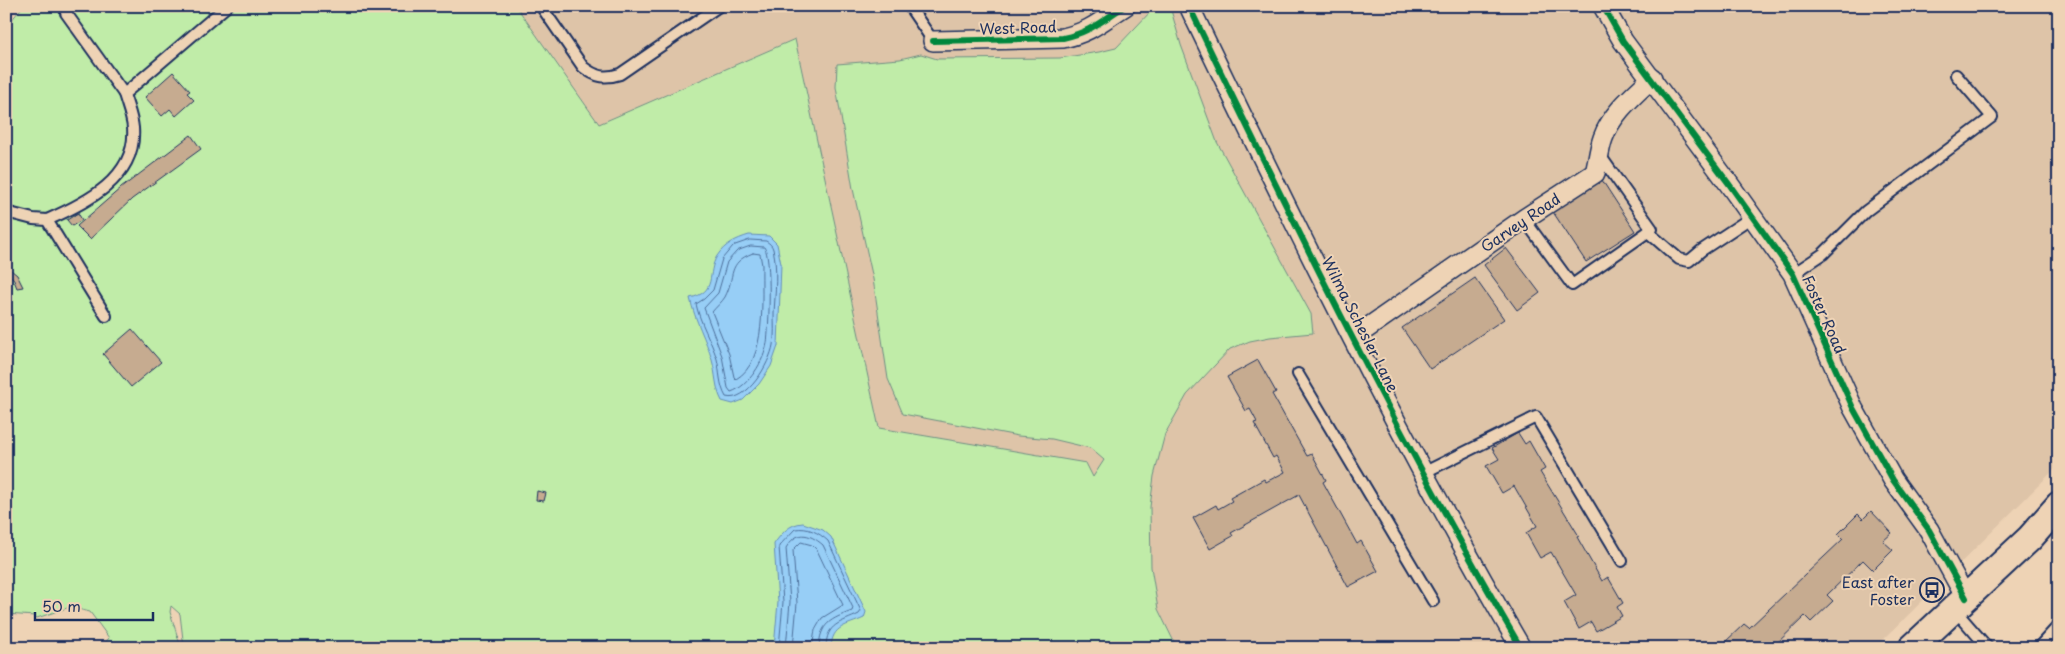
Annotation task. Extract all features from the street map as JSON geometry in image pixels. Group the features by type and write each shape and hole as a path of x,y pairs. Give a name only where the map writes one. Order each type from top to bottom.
{"main road":[{"path":"1912,648 2030,538 2059,505"}],"street":[{"name":"Wilma Schesler Lane","path":"1189,6 1353,338 1423,473 1521,648"},
{"name":"West Road","path":"934,42 1063,38 1079,35 1095,28 1119,8"},
{"name":"Foster Road","path":"1610,9 1623,42 1652,78 1793,274 1853,408 1893,480 1929,530 1960,603"},
{"name":"Garvey Road","path":"1353,338 1524,219 1595,173 1602,139 1618,111 1652,78"}],"lane":[{"path":"6,212 33,219 47,220 65,212 115,180 128,162 131,153 133,126 124,94 66,13 70,6"},
{"path":"124,94 227,6"},
{"path":"541,6 583,67 592,74 601,77 620,74 719,6"},
{"path":"909,6 934,42"},
{"path":"1793,274 1823,254 1866,211 1992,117 1956,75"},
{"path":"1524,219 1572,285 1652,229 1599,154"},
{"path":"1648,232 1679,259 1689,261 1752,216"},
{"path":"47,220 106,316"},
{"path":"1298,374 1433,601"},
{"path":"1423,473 1536,417 1622,562"},
{"path":"1960,603 1988,648"},
{"path":"2038,648 2059,625"}],"shaded area":[{"path":"516,6 2059,6 2059,465 1875,648 1177,648 1086,463 879,428 795,39 599,124"}],"green space":[{"path":"23,6 516,6 599,124 795,39 879,428 1086,463 1093,477 1104,460 1090,448 1052,439 1018,436 903,414 888,379 873,279 853,189 836,87 837,64 900,59 921,54 937,59 1060,58 1099,52 1116,48 1153,9 1162,7 1171,10 1181,45 1217,142 1311,314 1313,333 1270,337 1250,341 1230,349 1187,395 1165,434 1154,476 1150,507 1151,567 1158,609 1177,648 184,648 180,614 171,606 170,612 181,648 101,648 109,638 90,612 70,607 37,618 35,616 6,614 6,27"}],"water":[{"path":"749,235 769,236 777,244 781,264 778,346 771,366 759,384 743,400 733,404 722,401 712,360 690,298 699,295 708,287 714,263 720,252 731,242"},
{"path":"803,523 823,530 831,537 866,612 864,618 846,625 837,631 832,640 831,648 774,648 778,602 774,544 790,527"}],"building":[{"path":"173,72 190,91 187,93 194,100 176,116 170,109 162,116 145,97"},
{"path":"191,135 201,149 132,199 90,239 77,226 121,188"},
{"path":"1600,177 1635,231 1586,262 1551,209"},
{"path":"78,213 82,220 72,226 67,220"},
{"path":"1506,248 1540,293 1517,310 1484,265"},
{"path":"6,266 17,275 23,287 17,288 13,278 6,273"},
{"path":"1475,278 1504,319 1430,369 1402,328"},
{"path":"132,329 161,362 131,387 103,354"},
{"path":"1258,360 1276,392 1272,394 1307,456 1312,454 1326,480 1323,482 1357,544 1361,541 1378,571 1348,587 1299,495 1231,533 1233,536 1210,549 1193,518 1216,505 1218,509 1232,501 1230,498 1264,479 1266,482 1285,472 1276,456 1273,458 1254,423 1257,422 1250,409 1246,411 1227,377"},
{"path":"1518,433 1525,444 1529,441 1545,469 1540,472 1579,536 1577,537 1602,581 1608,577 1623,603 1617,607 1622,616 1596,631 1591,622 1579,629 1564,602 1576,595 1551,552 1540,558 1526,533 1537,526 1514,486 1502,493 1486,466 1499,459 1492,448"},
{"path":"537,491 546,493 544,501 536,500"},
{"path":"1871,511 1892,533 1883,541 1893,550 1873,570 1863,560 1827,595 1833,601 1811,622 1805,616 1772,648 1729,648 1724,643 1744,624 1749,628 1843,539 1838,534 1858,514 1863,519"}],"cycle path":[{"path":"933,41 1063,38 1089,29 1125,6"},
{"path":"1189,6 1268,169 1390,411 1476,570 1521,648"},
{"path":"1603,6 1623,41 1793,274 1853,408 1893,480 1929,530 1966,598"}],"place":[{"name":"East after Foster","path":"1932,590"}]}
